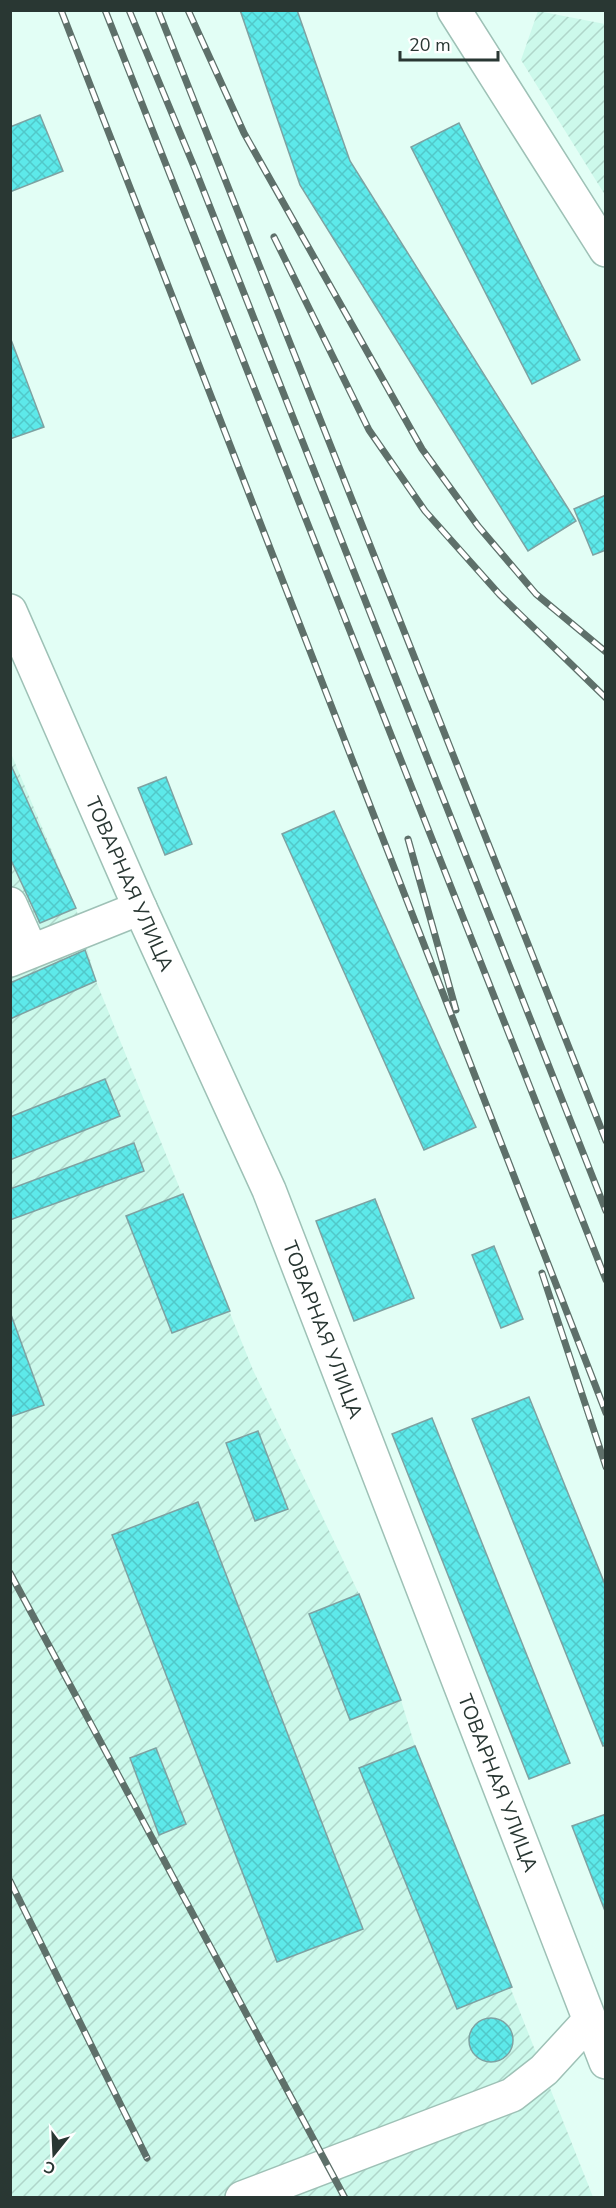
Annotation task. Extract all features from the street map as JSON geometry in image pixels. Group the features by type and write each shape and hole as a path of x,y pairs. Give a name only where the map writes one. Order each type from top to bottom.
{"street":[{"path":"454,10 606,250"},
{"name":"ТОВАРНАЯ УЛИЦА","path":"10,611 140,908 269,1190 606,2062"},
{"path":"10,904 21,955 140,908"},
{"path":"242,2198 512,2095 544,2070 589,2021"}],"shaded area":[{"path":"538,11 605,24 605,195 521,60"},
{"path":"10,751 76,908 96,981 253,1370 359,1594 401,1700 415,1746 593,2197 11,2197"}],"building":[{"path":"240,10 297,10 350,161 576,521 528,551 300,185"},
{"path":"40,115 63,171 10,192 10,127"},
{"path":"459,123 580,360 532,384 411,147"},
{"path":"10,337 44,427 10,439"},
{"path":"606,495 606,550 593,555 574,509"},
{"path":"10,763 76,908 40,923 10,858"},
{"path":"166,777 192,844 165,855 138,788"},
{"path":"334,811 476,1127 424,1150 282,834"},
{"path":"85,950 96,981 10,1019 10,983"},
{"path":"105,1079 120,1116 10,1160 10,1117"},
{"path":"134,1143 144,1171 10,1220 10,1189"},
{"path":"183,1194 230,1311 172,1333 126,1216"},
{"path":"375,1199 414,1298 354,1321 316,1221"},
{"path":"494,1246 523,1319 501,1328 472,1255"},
{"path":"10,1312 44,1405 10,1417"},
{"path":"529,1397 606,1587 606,1745 603,1746 472,1419"},
{"path":"432,1418 570,1763 529,1779 392,1434"},
{"path":"258,1431 288,1509 255,1521 226,1443"},
{"path":"198,1502 363,1929 277,1962 112,1535"},
{"path":"359,1594 401,1700 350,1720 309,1614"},
{"path":"415,1746 512,1987 457,2009 359,1768"},
{"path":"156,1748 186,1824 159,1835 130,1758"},
{"path":"606,1814 606,1911 605,1911 572,1826"},
{"path":"491,2018 507,2024 513,2040 507,2056 491,2062 475,2056 469,2040 475,2024"}],"railway":[{"path":"61,10 606,1413"},
{"path":"105,10 606,1280"},
{"path":"129,10 195,169 606,1211"},
{"path":"158,10 606,1141"},
{"path":"188,10 244,133 422,449 478,526 536,594 606,652"},
{"path":"274,237 369,430 425,511 500,595 606,698"},
{"path":"408,839 456,1010"},
{"path":"542,1273 606,1467"},
{"path":"10,1573 345,2198"},
{"path":"10,1881 147,2158"}]}
